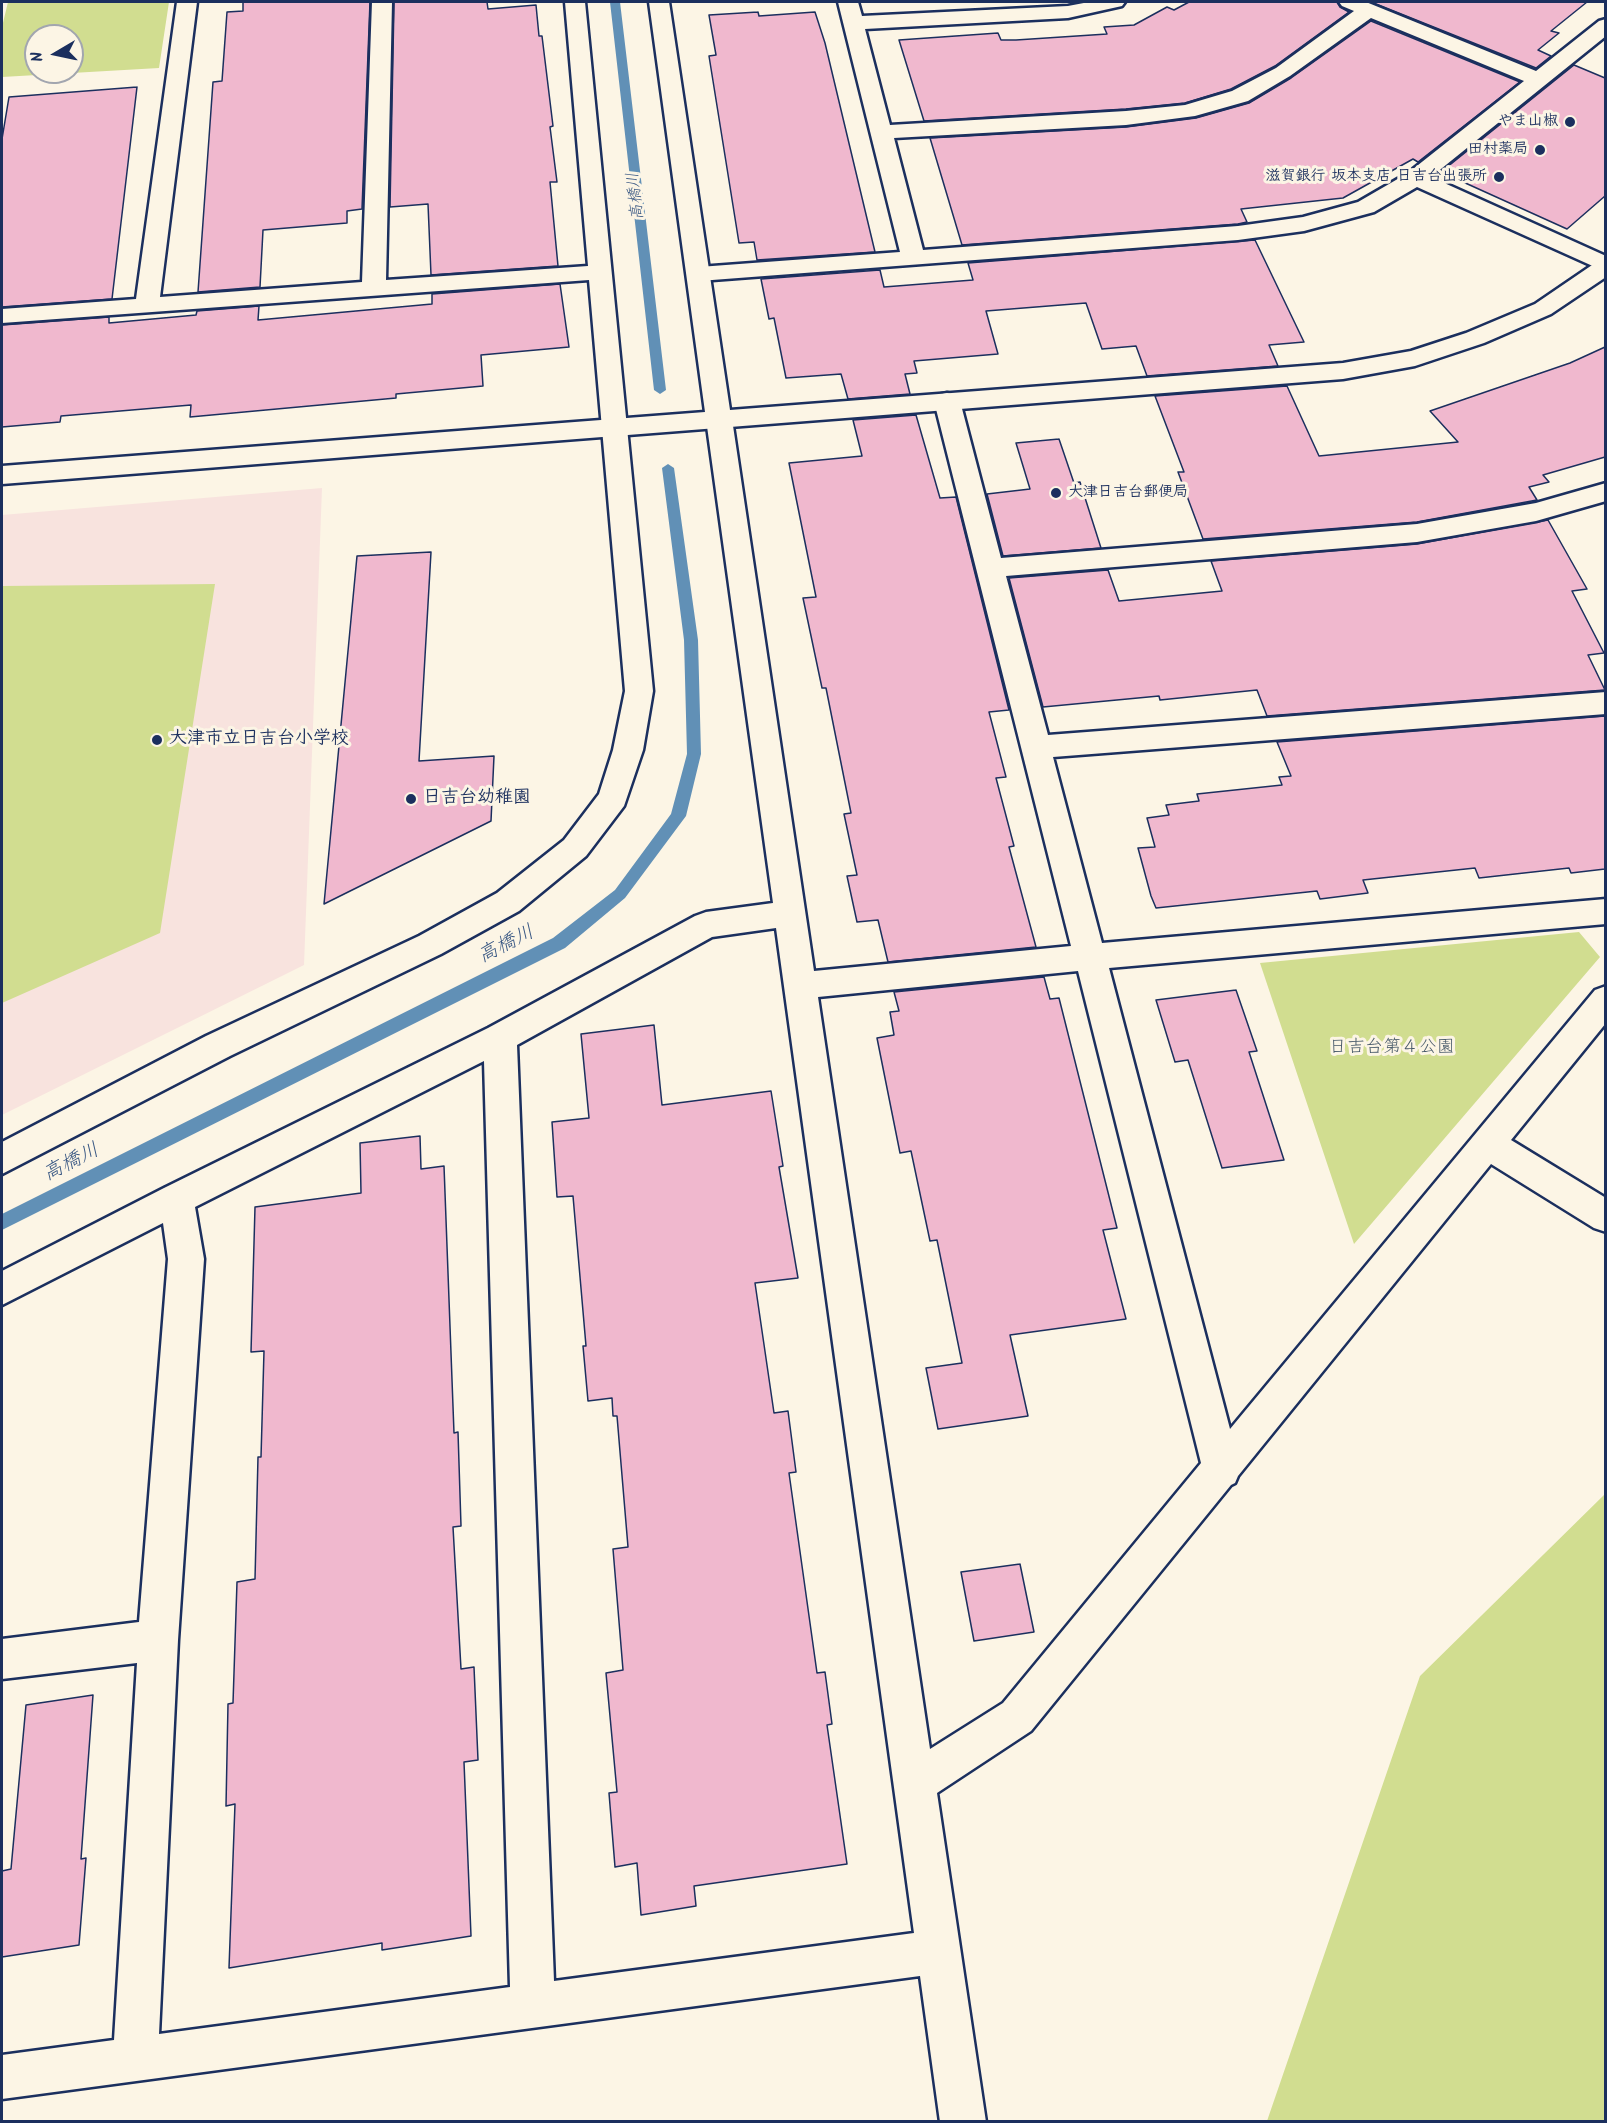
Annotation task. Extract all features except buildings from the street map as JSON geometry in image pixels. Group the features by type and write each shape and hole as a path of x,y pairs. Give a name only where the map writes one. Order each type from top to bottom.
{"street":[{"path":"147,305 187,2"},
{"path":"374,288 382,2"},
{"path":"2,1159 218,1046 430,945 508,902 575,848 613,798 628,750 639,691 575,2"},
{"path":"658,2 699,274 963,2121"},
{"path":"848,2 913,257"},
{"path":"853,23 1068,12 1115,2"},
{"path":"882,132 1126,118 1187,111 1240,96 1283,72 1359,6 1539,79"},
{"path":"699,274 1238,233 1304,224 1366,207 1416,178 1605,25"},
{"path":"1416,178 1605,266"},
{"path":"2,476 1343,371 1415,358 1474,338 1543,309 1605,266"},
{"path":"2,316 599,272"},
{"path":"947,401 1222,1470"},
{"path":"990,568 1417,533 1536,512 1605,492"},
{"path":"1036,747 1605,703"},
{"path":"800,986 1091,957 1605,911"},
{"path":"2,1289 176,1199 500,1038 706,925 790,913"},
{"path":"915,1783 1017,1717 1222,1470 1605,999"},
{"path":"500,1038 533,2006"},
{"path":"1487,1143 1605,1217"},
{"path":"135,2060 158,1640 186,1259 176,1199"},
{"path":"2,1659 158,1640"},
{"path":"2,2077 939,1952"}],"shaded area":[{"name":"大津市立日吉台小学校","path":"322,488 304,965 2,1115 2,515"}],"green space":[{"path":"8,2 169,2 159,68 84,72 84,24 24,24 24,76 2,77 2,27"},
{"path":"215,584 160,933 2,1003 2,586"},
{"name":"日吉台第４公園","path":"1579,932 1600,957 1354,1244 1260,963"},
{"path":"1605,1494 1605,2121 1267,2121 1420,1676"}],"waterway":[{"name":"高橋川","path":"615,2 660,390"},
{"name":"高橋川","path":"2,1222 559,943 620,894 678,816 694,754 691,640 668,468"}],"place":[{"name":"やま山椒","path":"1570,122"},
{"name":"田村薬局","path":"1540,150"},
{"name":"滋賀銀行 坂本支店 日吉台出張所","path":"1499,177"},
{"name":"大津日吉台郵便局","path":"1056,493"},
{"name":"大津市立日吉台小学校","path":"157,740"},
{"name":"日吉台幼稚園","path":"411,799"}]}
